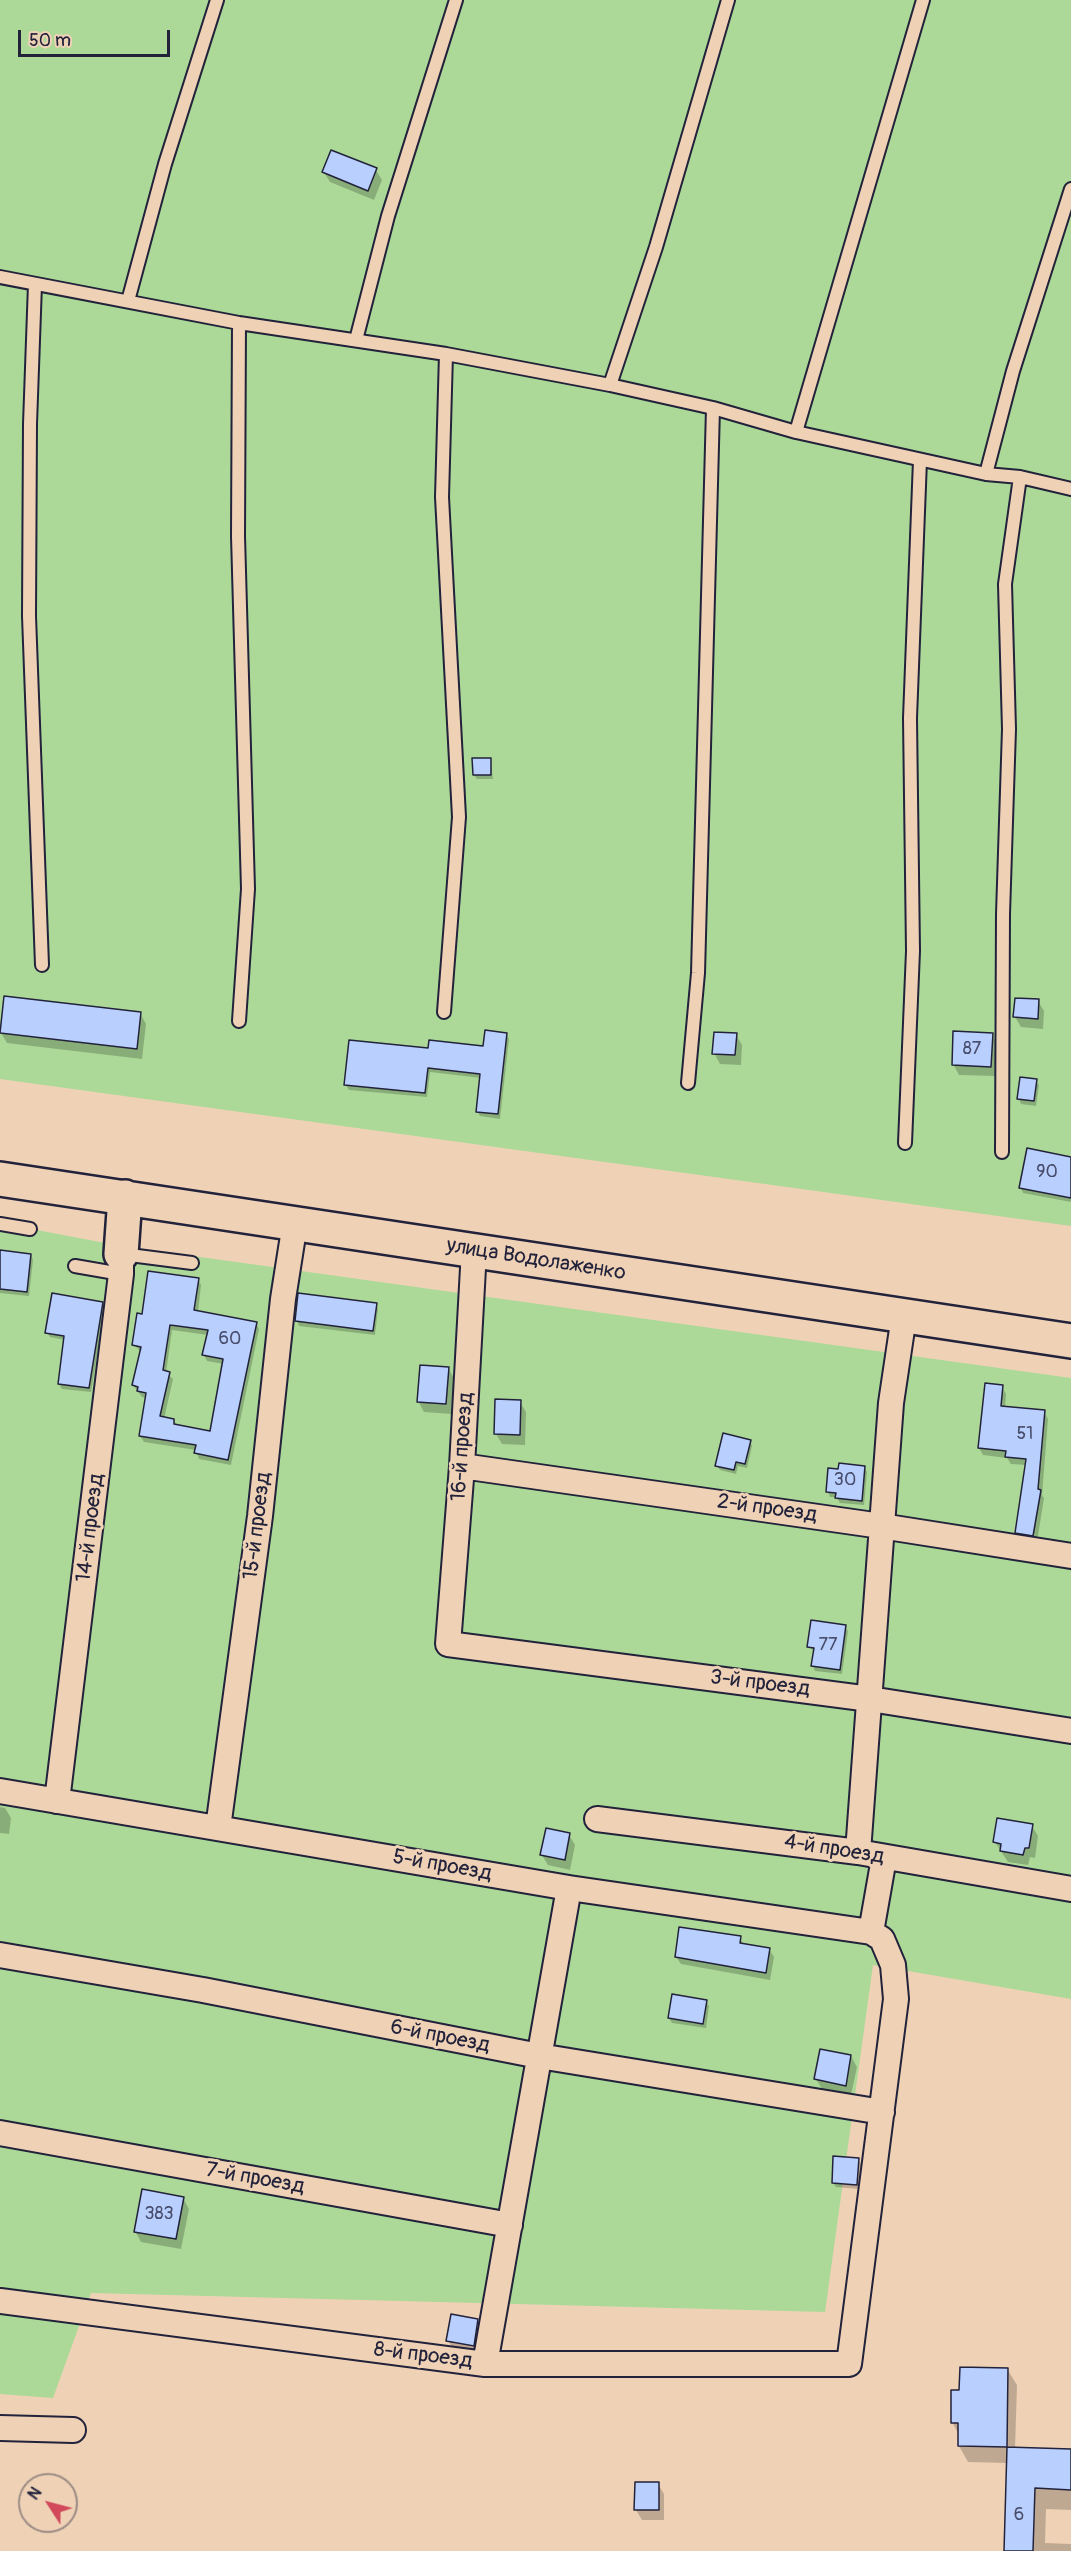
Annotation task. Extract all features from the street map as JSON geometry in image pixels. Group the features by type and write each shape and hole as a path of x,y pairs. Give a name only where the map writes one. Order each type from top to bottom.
{"main road":[{"name":"улица Водолаженко","path":"0,1179 1071,1341"},
{"path":"121,1264 125,1197"}],"street":[{"name":"15-й проезд","path":"218,1828 260,1516 283,1299 296,1223"},
{"name":"16-й проезд","path":"448,1644 462,1466 474,1250"},
{"name":"14-й проезд","path":"57,1801 121,1264"},
{"path":"858,1852 891,1403 904,1316"},
{"name":"2-й проезд","path":"462,1466 881,1526 1071,1556"},
{"name":"3-й проезд","path":"448,1644 870,1699 1071,1731"},
{"name":"5-й проезд","path":"0,1791 569,1888 877,1935"},
{"name":"4-й проезд","path":"597,1819 858,1852 1071,1889"},
{"path":"882,2112 896,1999 893,1965 877,1935 884,1858"},
{"path":"485,2364 569,1888"},
{"name":"6-й проезд","path":"0,1955 203,1990 539,2056 882,2112"},
{"name":"8-й проезд","path":"0,2301 485,2364 849,2364 882,2112"},
{"name":"7-й проезд","path":"0,2133 510,2225"},
{"path":"0,2428 73,2430"}],"lane":[{"path":"128,302 165,164 217,0"},
{"path":"356,340 388,216 456,0"},
{"path":"610,385 656,247 728,0"},
{"path":"796,432 923,0"},
{"path":"986,474 1013,371 1071,189"},
{"path":"0,277 239,323 446,354 610,385 713,408 796,432 986,474 1020,477 1071,489"},
{"path":"35,284 30,424 29,616 42,965"},
{"path":"239,323 238,548 248,889 239,1021"},
{"path":"444,1012 459,818 442,497 446,354"},
{"path":"688,1083 698,973 713,408"},
{"path":"905,1143 913,951 910,718 921,460"},
{"path":"1002,1152 1003,914 1008,729 1005,584 1020,477"},
{"path":"0,1224 30,1228"},
{"path":"75,1266 192,1263"}],"green space":[{"path":"0,0 1071,0 1071,1226 0,1079"},
{"path":"0,1223 121,1246 1071,1378 1071,1999 873,1965 825,2312 91,2293 53,2398 0,2394"}],"building":[{"path":"331,150 377,168 368,191 322,172"},
{"path":"472,758 491,758 491,775 473,775"},
{"path":"4,996 141,1012 137,1049 0,1033"},
{"path":"1015,998 1039,999 1038,1019 1013,1017"},
{"path":"485,1030 507,1033 498,1114 476,1112 480,1074 428,1068 425,1093 344,1085 349,1040 428,1048 429,1040 483,1046"},
{"path":"953,1031 993,1033 991,1067 952,1065"},
{"path":"714,1032 737,1033 735,1055 712,1054"},
{"path":"1020,1077 1037,1079 1034,1101 1017,1099"},
{"path":"1027,1148 1071,1157 1071,1198 1019,1188"},
{"path":"0,1250 31,1254 27,1292 0,1289"},
{"path":"148,1271 199,1278 194,1310 257,1322 228,1460 194,1453 196,1445 139,1436 146,1393 137,1391 138,1387 132,1385 141,1347 132,1345 137,1313 142,1314","holes":["170,1325 208,1330 202,1355 223,1359 210,1431 174,1424 174,1419 160,1416 170,1372 163,1370"]},
{"path":"52,1293 103,1302 89,1388 58,1384 64,1336 45,1333"},
{"path":"298,1293 377,1303 373,1331 295,1321"},
{"path":"420,1365 449,1367 446,1404 417,1402"},
{"path":"985,1383 1003,1385 1001,1406 1045,1410 1038,1489 1041,1490 1033,1536 1015,1533 1026,1459 1005,1457 1006,1451 978,1448"},
{"path":"495,1399 521,1400 520,1435 494,1434"},
{"path":"723,1433 751,1440 745,1464 736,1462 734,1470 715,1466"},
{"path":"839,1463 865,1466 862,1501 835,1498 836,1493 826,1492 828,1468 838,1469"},
{"path":"811,1620 846,1625 840,1670 811,1666 814,1648 807,1647"},
{"path":"997,1818 1033,1824 1029,1848 1025,1848 1023,1855 1000,1851 1001,1844 993,1842"},
{"path":"546,1828 570,1833 565,1860 540,1855"},
{"path":"679,1927 741,1936 740,1943 770,1948 766,1973 675,1957"},
{"path":"672,1994 707,2000 703,2024 668,2018"},
{"path":"820,2049 851,2055 846,2086 814,2079"},
{"path":"833,2156 859,2158 857,2185 832,2183"},
{"path":"142,2189 184,2197 176,2239 134,2232"},
{"path":"451,2314 478,2319 474,2346 446,2341"},
{"path":"960,2367 1008,2368 1007,2447 958,2446 958,2423 951,2423 951,2390 959,2390"},
{"path":"1007,2447 1071,2449 1071,2490 1035,2488 1033,2551 1004,2551"},
{"path":"635,2482 659,2482 659,2510 634,2510"}]}
